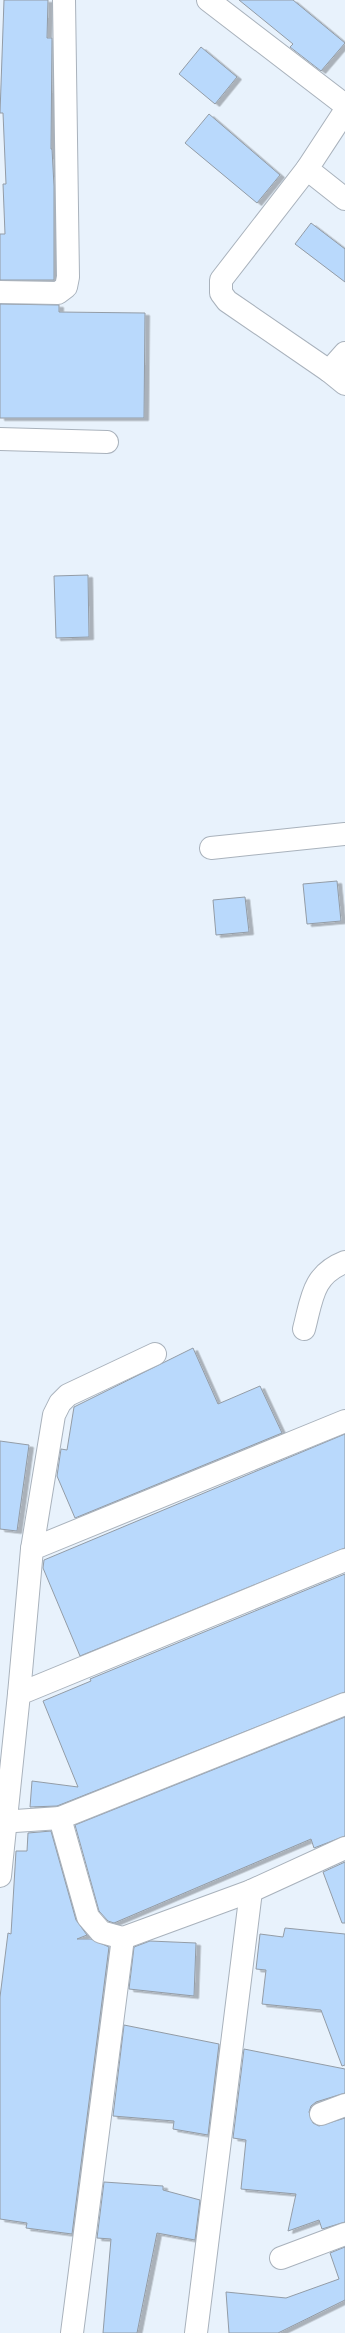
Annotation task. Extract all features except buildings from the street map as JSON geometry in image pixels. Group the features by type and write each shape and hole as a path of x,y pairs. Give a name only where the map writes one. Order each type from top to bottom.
{"street":[{"path":"0,292 58,293 66,287 64,0"},
{"path":"208,0 345,105"},
{"path":"345,111 307,169 221,280 221,293 227,301 337,377 345,354"},
{"path":"307,169 345,199"},
{"path":"0,439 107,442"},
{"path":"211,848 345,834"},
{"path":"304,1329 316,1284 334,1266 345,1262"},
{"path":"0,1876 3,1822 19,1694 32,1549 54,1415 60,1403 68,1395 156,1354"},
{"path":"32,1549 345,1421"},
{"path":"19,1694 345,1560"},
{"path":"3,1822 60,1818 345,1704"},
{"path":"60,1818 88,1917 101,1932 123,1938 251,1891 345,1848"},
{"path":"196,2333 251,1891"},
{"path":"72,2333 123,1938"},
{"path":"322,2114 345,2105"},
{"path":"281,2258 345,2234"}]}
